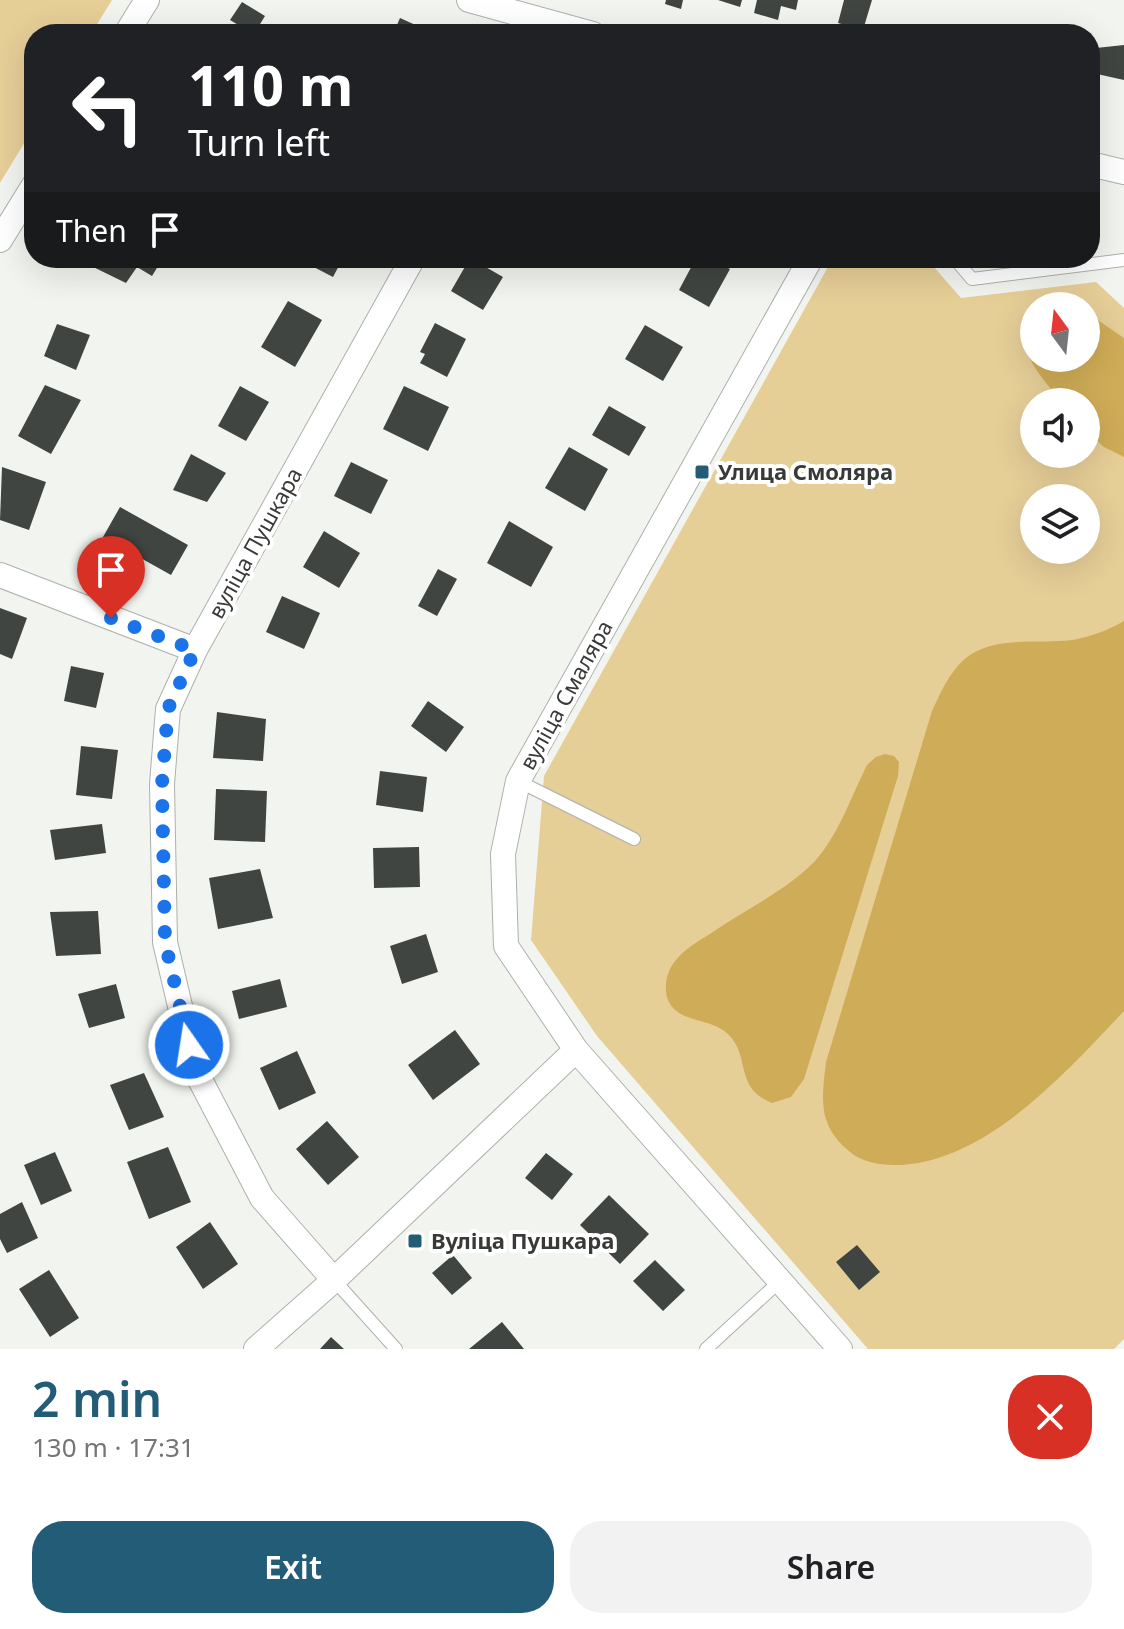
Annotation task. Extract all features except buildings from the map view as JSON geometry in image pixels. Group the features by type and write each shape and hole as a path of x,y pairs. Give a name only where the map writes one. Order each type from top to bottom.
{"street":[{"path":"132,24 147,0"},
{"path":"469,0 530,24"},
{"path":"1100,166 1124,172"},
{"path":"0,240 24,201"},
{"name":"вуліца Пушкара","path":"334,1280 262,1198 195,1070 165,942 162,784 168,709 195,650 407,268"},
{"name":"вуліца Смаляра","path":"805,268 518,781 503,854 506,946 576,1050 840,1349"},
{"path":"0,575 195,650"},
{"path":"256,1349 334,1280 576,1050"}],"lane":[{"path":"1100,263 1124,260"},
{"path":"963,268 972,279 1060,268"},
{"path":"518,781 634,839"},
{"path":"334,1280 396,1349"},
{"path":"706,1349 780,1281"}],"shaded area":[{"path":"0,0 112,0 97,24 24,24 24,143 0,183"},
{"path":"827,268 935,268 961,298 1096,282 1124,308 1124,1339 1114,1349 868,1349 597,1036 531,940 544,776"},
{"path":"1100,322 1124,338 1124,457 1100,443 1100,388 1051,388 1038,372 1100,372"},
{"path":"1124,621 1124,1011 1052,1085 1024,1109 965,1147 934,1159 901,1165 859,1158 842,1145 828,1125 823,1102 826,1062 939,696 957,667 981,649 1006,643 1079,639"},
{"path":"885,754 894,756 899,762 898,776 804,1079 791,1097 772,1103 752,1089 740,1053 729,1035 714,1025 687,1017 673,1008 667,995 668,974 676,960 688,949 778,891 815,861 838,827 867,765"}],"place":[{"name":"Улица Смоляра","path":"702,472"},
{"name":"Вуліца Пушкара","path":"415,1241"}],"route":[{"path":"111,618 195,650 168,709 162,784 165,942 189,1045"}]}
